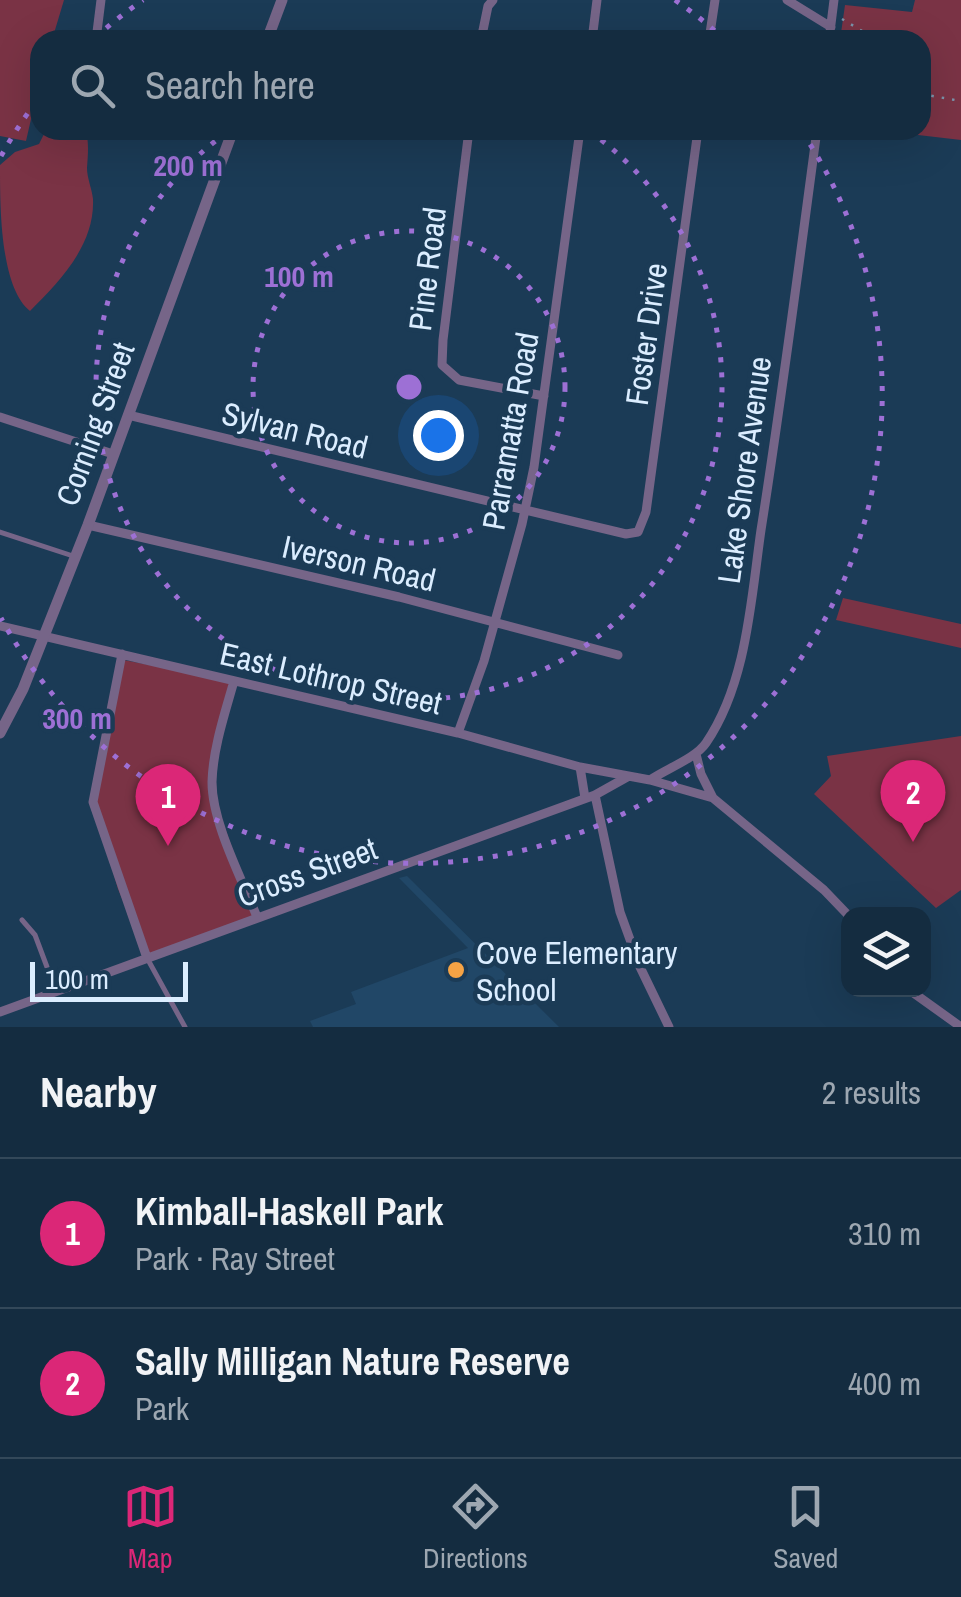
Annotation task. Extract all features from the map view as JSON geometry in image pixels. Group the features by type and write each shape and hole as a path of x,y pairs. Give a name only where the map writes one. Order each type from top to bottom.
{"street":[{"path":"97,30 101,0"},
{"path":"271,30 282,0"},
{"path":"483,30 493,0"},
{"path":"584,0 597,1 593,30"},
{"path":"710,30 715,0"},
{"path":"787,0 831,26"},
{"path":"830,30 834,0"},
{"name":"Corning Street","path":"0,733 18,701 88,525 229,140"},
{"name":"Pine Road","path":"469,140 442,365 459,380 544,396"},
{"name":"Parramatta Road","path":"458,733 495,622 525,510 579,140"},
{"name":"Foster Drive","path":"626,534 638,532 646,512 697,140"},
{"name":"Lake Shore Avenue","path":"650,780 696,754 707,742 724,709 742,652 775,444 816,140"},
{"name":"Sylvan Road","path":"128,415 626,534"},
{"path":"0,416 114,454"},
{"name":"Iverson Road","path":"88,525 400,597 618,655"},
{"name":"East Lothrop Street","path":"0,626 458,733 713,798"},
{"path":"122,654 93,802 147,958"},
{"path":"234,681 212,786 228,842 258,917"},
{"path":"696,754 713,798 841,908"},
{"path":"580,767 620,912 640,967 669,1027"},
{"name":"Cross Street","path":"0,1012 590,797 629,776"},
{"path":"918,997 960,1027"}],"lane":[{"path":"0,532 75,557"},
{"path":"22,920 35,935 56,991"},
{"path":"147,958 186,1027"}],"path":[{"path":"832,14 860,30"},
{"path":"931,96 961,101"}],"shaded area":[{"path":"0,0 64,0 55,30 30,30 30,124 26,141 0,136"},
{"path":"915,0 961,0 961,140 931,137 931,30 841,30 845,5 912,12"},
{"path":"41,140 87,140 87,172 93,199 82,247 30,311 20,300 7,265 0,165 15,152"},
{"path":"843,598 961,624 961,648 836,620"},
{"path":"118,659 234,681 214,762 216,803 257,917 147,958 118,889 93,802"},
{"path":"961,736 961,890 936,908 814,794 831,776 827,756"},
{"name":"Cove Elementary School","path":"407,876 559,1027 313,1027 310,1021 356,1004 351,992 468,948 399,878"}],"place":[{"name":"Sally Milligan Nature Reserve","path":"913,842"},
{"name":"Kimball-Haskell Park","path":"168,846"},
{"name":"Cove Elementary School","path":"456,970"}]}
